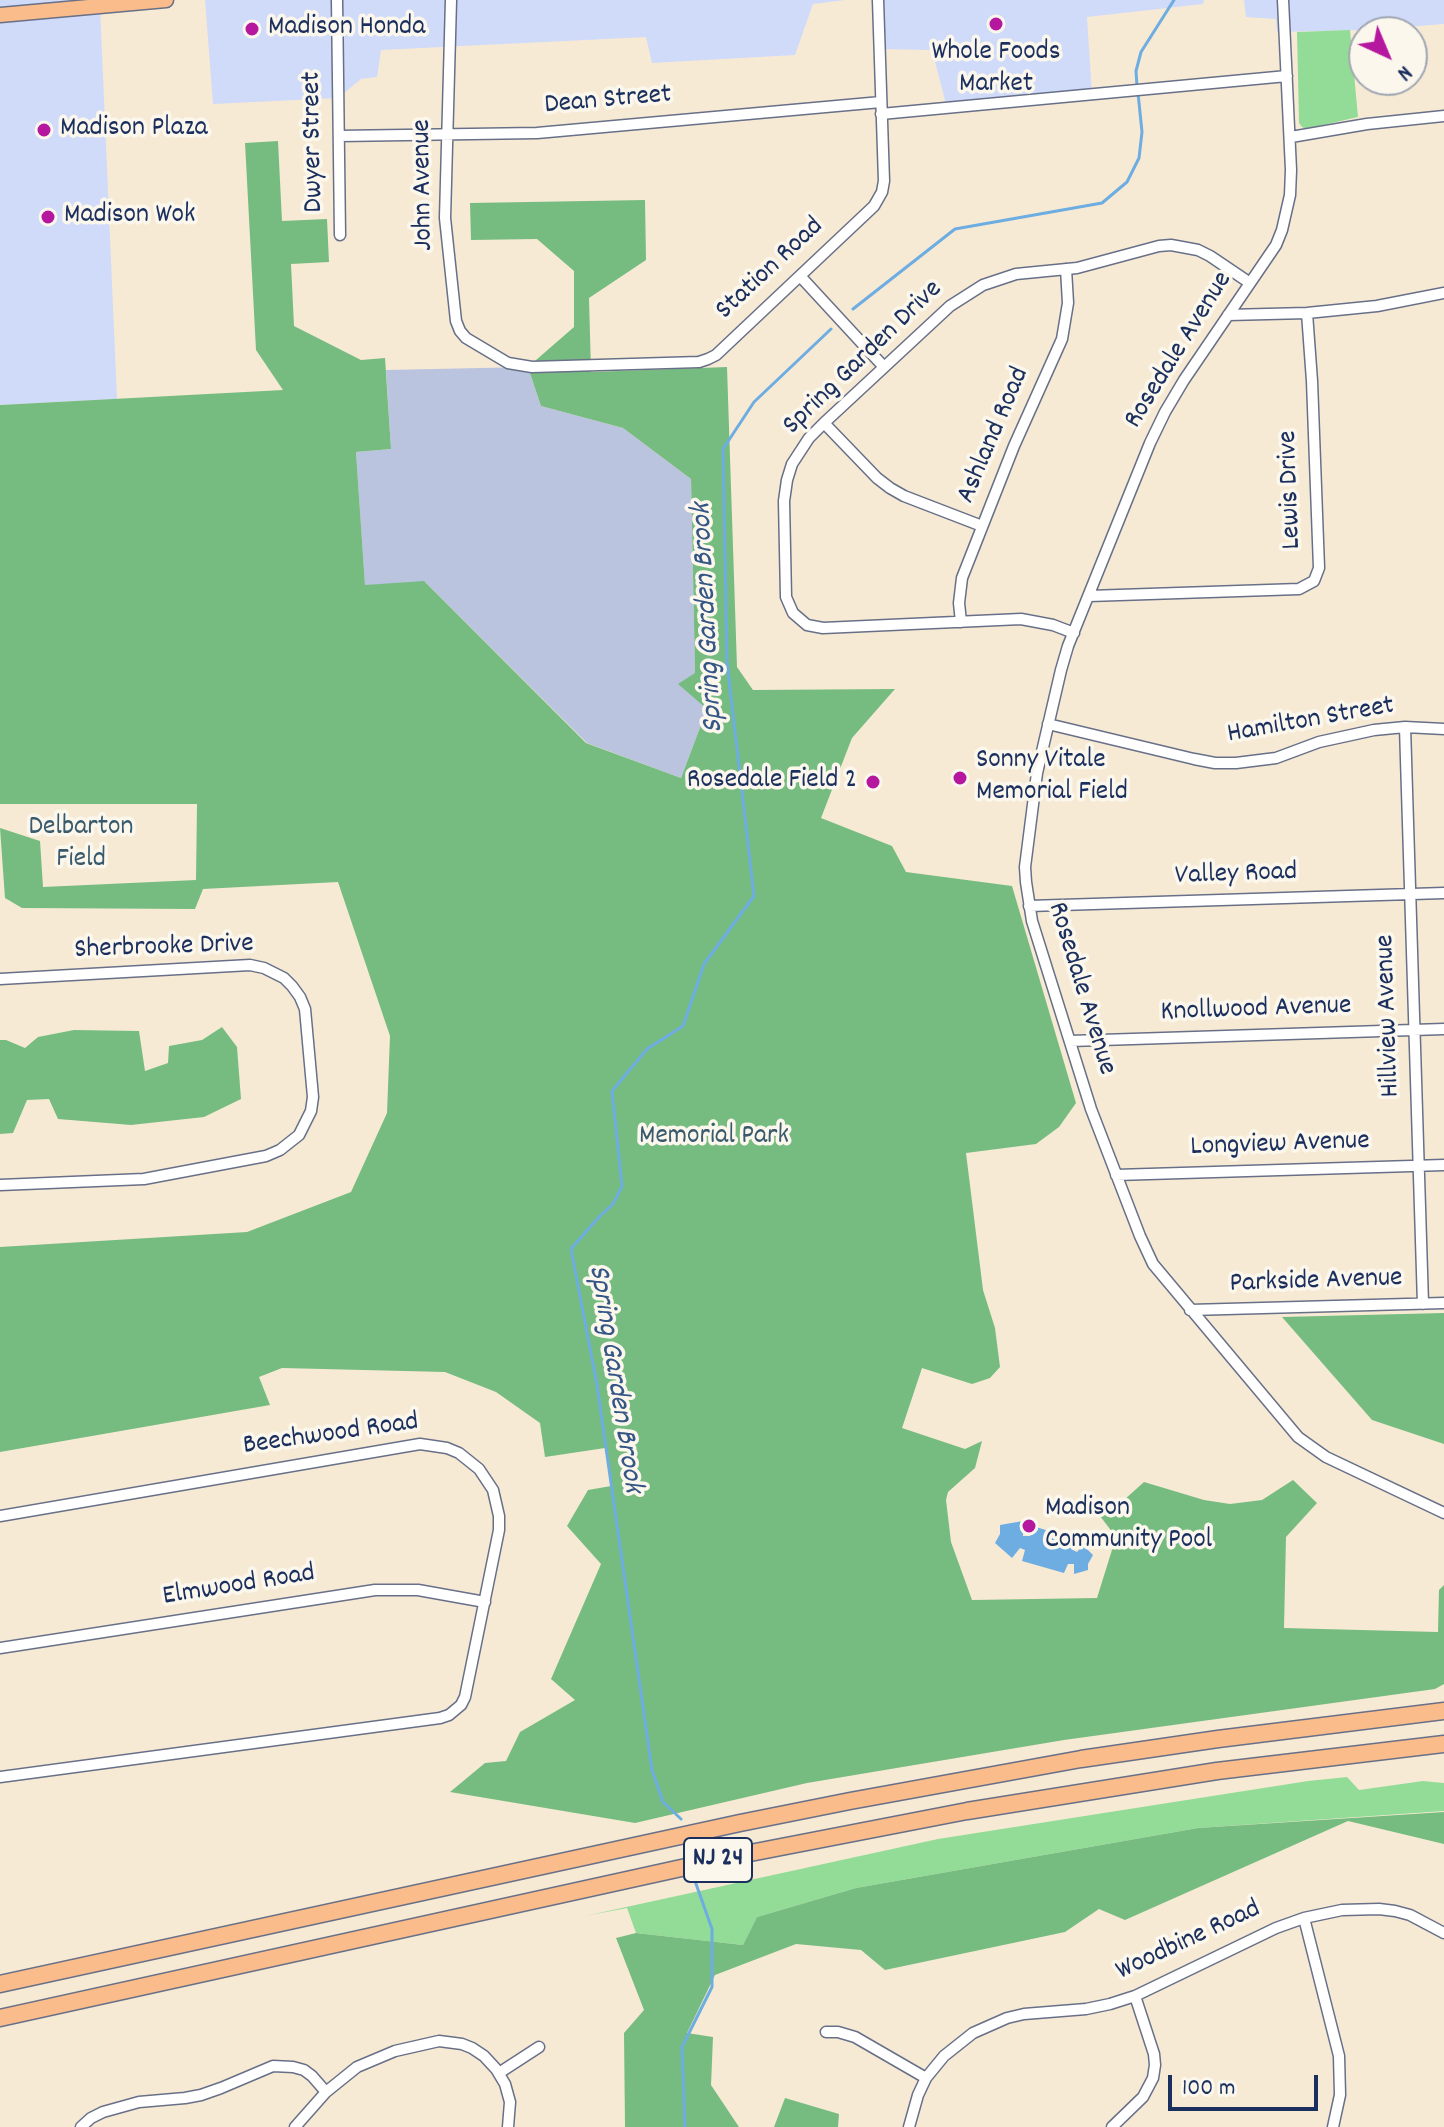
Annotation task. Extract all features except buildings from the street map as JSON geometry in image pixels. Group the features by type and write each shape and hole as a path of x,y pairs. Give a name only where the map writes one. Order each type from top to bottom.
{"highway":[{"name":"NJ 24","path":"0,1984 725,1826 892,1793 1081,1759 1444,1711"},
{"name":"NJ 24","path":"0,2018 730,1858 967,1811 1217,1771 1444,1744"}],"main road":[{"path":"0,15 166,0"}],"street":[{"name":"Dwyer Street","path":"337,0 340,235"},
{"name":"John Avenue","path":"451,0 445,218 456,321 466,338 491,353"},
{"name":"Station Road","path":"491,353 508,363 532,367 699,362 716,355 877,202 884,181 878,0"},
{"name":"Rosedale Avenue","path":"1283,0 1291,137 1287,213 1276,245 1165,412 1074,633 1061,670 1033,797 1025,867 1029,906 1091,1109 1146,1251 1161,1276 1298,1437 1312,1449 1444,1513"},
{"path":"881,114 1287,76"},
{"name":"Dean Street","path":"339,136 537,133 881,102"},
{"path":"1291,137 1367,124 1444,116"},
{"name":"Spring Garden Drive","path":"1074,633 1021,619 823,628 807,625 793,613 786,597 784,495 800,450 824,423 950,306 974,289 998,279 1066,269 1171,245 1198,250 1250,283"},
{"name":"Ashland Road","path":"961,622 959,603 962,578 1014,446 1062,339 1068,303 1066,269"},
{"path":"800,276 884,367"},
{"path":"1228,315 1307,313 1377,306 1444,293"},
{"name":"Lewis Drive","path":"1089,596 1299,589 1314,581 1319,568 1307,313"},
{"path":"824,423 890,488 982,526"},
{"name":"Hamilton Street","path":"1048,724 1215,763 1276,758 1345,735 1405,727 1444,729"},
{"name":"Hillview Avenue","path":"1405,727 1423,1304"},
{"name":"Valley Road","path":"1029,906 1444,893"},
{"name":"Sherbrooke Drive","path":"0,979 250,965 264,968 284,978 292,986 305,1009 313,1097 307,1124 299,1135 280,1150 266,1156 144,1179 0,1185"},
{"name":"Knollwood Avenue","path":"1070,1041 1444,1029"},
{"name":"Longview Avenue","path":"1116,1175 1444,1165"},
{"name":"Parkside Avenue","path":"1190,1310 1444,1303"},
{"name":"Beechwood Road","path":"0,1516 380,1449 434,1445 459,1453 479,1469 493,1490 499,1530 465,1697 449,1715 0,1777"},
{"name":"Elmwood Road","path":"0,1648 375,1590 418,1590 485,1602"},
{"name":"Woodbine Road","path":"909,2127 926,2078 960,2042 990,2025 1024,2014 1086,2009 1135,1996 1249,1940 1304,1918 1342,1910 1379,1909 1410,1915 1444,1933"},
{"path":"1304,1918 1339,2056 1340,2095 1333,2127"},
{"path":"1112,2127 1143,2097 1153,2078 1154,2054 1135,1996"},
{"path":"826,2032 855,2037 926,2078"},
{"path":"297,2126 342,2077 374,2059 439,2041 472,2048 499,2073 510,2102 508,2127"},
{"path":"499,2073 539,2047"},
{"path":"81,2127 103,2112 139,2102 201,2095 273,2066 304,2070 326,2092"}],"shaded area":[{"path":"0,0 168,0 100,6 117,399 0,405"},
{"path":"205,0 845,0 813,4 795,55 652,63 646,37 381,50 377,77 361,79 338,98 213,104"},
{"path":"878,0 1204,0 1203,4 1087,17 1092,95 947,108 932,50 880,49"},
{"path":"1244,0 1444,0 1444,24 1428,25 1428,16 1348,16 1348,30 1277,32 1276,19 1246,17"},
{"path":"528,367 541,406 623,428 691,479 695,673 707,709 681,778 587,743 425,582 365,586 356,452 391,449 386,370"}],"green space":[{"path":"1348,30 1348,96 1356,96 1358,117 1306,129 1299,123 1297,32"},
{"name":"Memorial Park","path":"278,141 282,221 327,219 329,262 291,264 294,326 361,360 385,358 391,449 356,452 365,585 424,581 586,743 681,778 707,709 678,684 695,673 691,479 623,428 541,406 528,367 574,327 574,271 537,239 471,240 470,203 645,200 646,260 589,298 591,372 727,367 737,667 753,690 895,689 852,738 821,818 892,846 906,872 1012,886 1076,1103 1059,1127 1036,1144 966,1153 983,1290 995,1328 1000,1367 990,1378 972,1384 922,1368 902,1428 965,1449 982,1441 975,1468 948,1492 946,1500 951,1542 972,1600 1097,1598 1116,1537 1100,1516 1144,1482 1204,1500 1230,1504 1262,1500 1293,1480 1317,1503 1286,1537 1284,1628 1438,1632 1439,1590 1444,1585 1444,1684 1435,1689 1064,1740 807,1783 635,1823 450,1792 485,1763 506,1761 520,1732 575,1700 551,1679 601,1564 567,1526 588,1490 611,1486 605,1448 545,1457 540,1423 496,1392 445,1372 282,1368 259,1377 270,1405 0,1452 0,1247 247,1232 351,1192 387,1113 390,1036 338,882 203,889 195,909 22,908 5,898 0,828 40,841 43,887 196,880 197,804 0,804 0,405 283,390 256,350 245,143"},
{"path":"222,1027 237,1047 241,1099 204,1117 131,1125 58,1119 49,1099 27,1100 13,1133 0,1134 0,1040 25,1048 38,1037 74,1030 139,1031 145,1071 168,1063 169,1046 202,1040"},
{"path":"1444,1313 1444,1444 1372,1420 1282,1317"},
{"path":"1347,1777 1359,1790 1423,1781 1444,1783 1444,1811 1198,1828 856,1888 757,1917 743,1945 636,1933 627,1908 585,1916 938,1839"},
{"path":"1444,1812 1444,1844 1348,1821 1125,1920 1099,1909 1065,1932 885,1970 861,1950 796,1944 715,1975 687,2033 713,2037 711,2085 739,2127 625,2127 624,2033 644,2010 616,1938 636,1933 743,1945 757,1917 856,1888 1198,1828"},
{"path":"785,2098 839,2114 838,2127 774,2127"}],"water":[{"path":"1023,1521 1023,1536 1030,1536 1033,1526 1074,1539 1071,1549 1077,1552 1083,1545 1093,1555 1088,1570 1074,1574 1074,1564 1068,1564 1064,1573 1022,1561 1025,1550 1020,1548 1012,1558 995,1543 1000,1534 1000,1525"}],"waterway":[{"name":"Spring Garden Brook","path":"1137,86 1136,71 1141,52 1174,0"},
{"name":"Spring Garden Brook","path":"853,309 955,229 1102,203 1127,182 1139,158 1142,132 1138,93"},
{"name":"Spring Garden Brook","path":"681,1819 663,1802 652,1770 597,1385 571,1249 613,1204 622,1186 612,1091 647,1049 683,1026 704,964 754,896 727,662 723,449 754,402 831,329"},
{"name":"Spring Garden Brook","path":"685,2127 682,2047 712,1987 712,1929 695,1881"}],"place":[{"name":"Whole Foods Market","path":"996,24"},
{"name":"Madison Honda","path":"252,29"},
{"name":"Madison Plaza","path":"44,130"},
{"name":"Madison Wok","path":"48,217"},
{"name":"Sonny Vitale Memorial Field","path":"960,778"},
{"name":"Rosedale Field 2","path":"873,782"},
{"name":"Madison Community Pool","path":"1029,1526"}],"park label":[{"name":"Delbarton Field","path":"81,845"}]}
